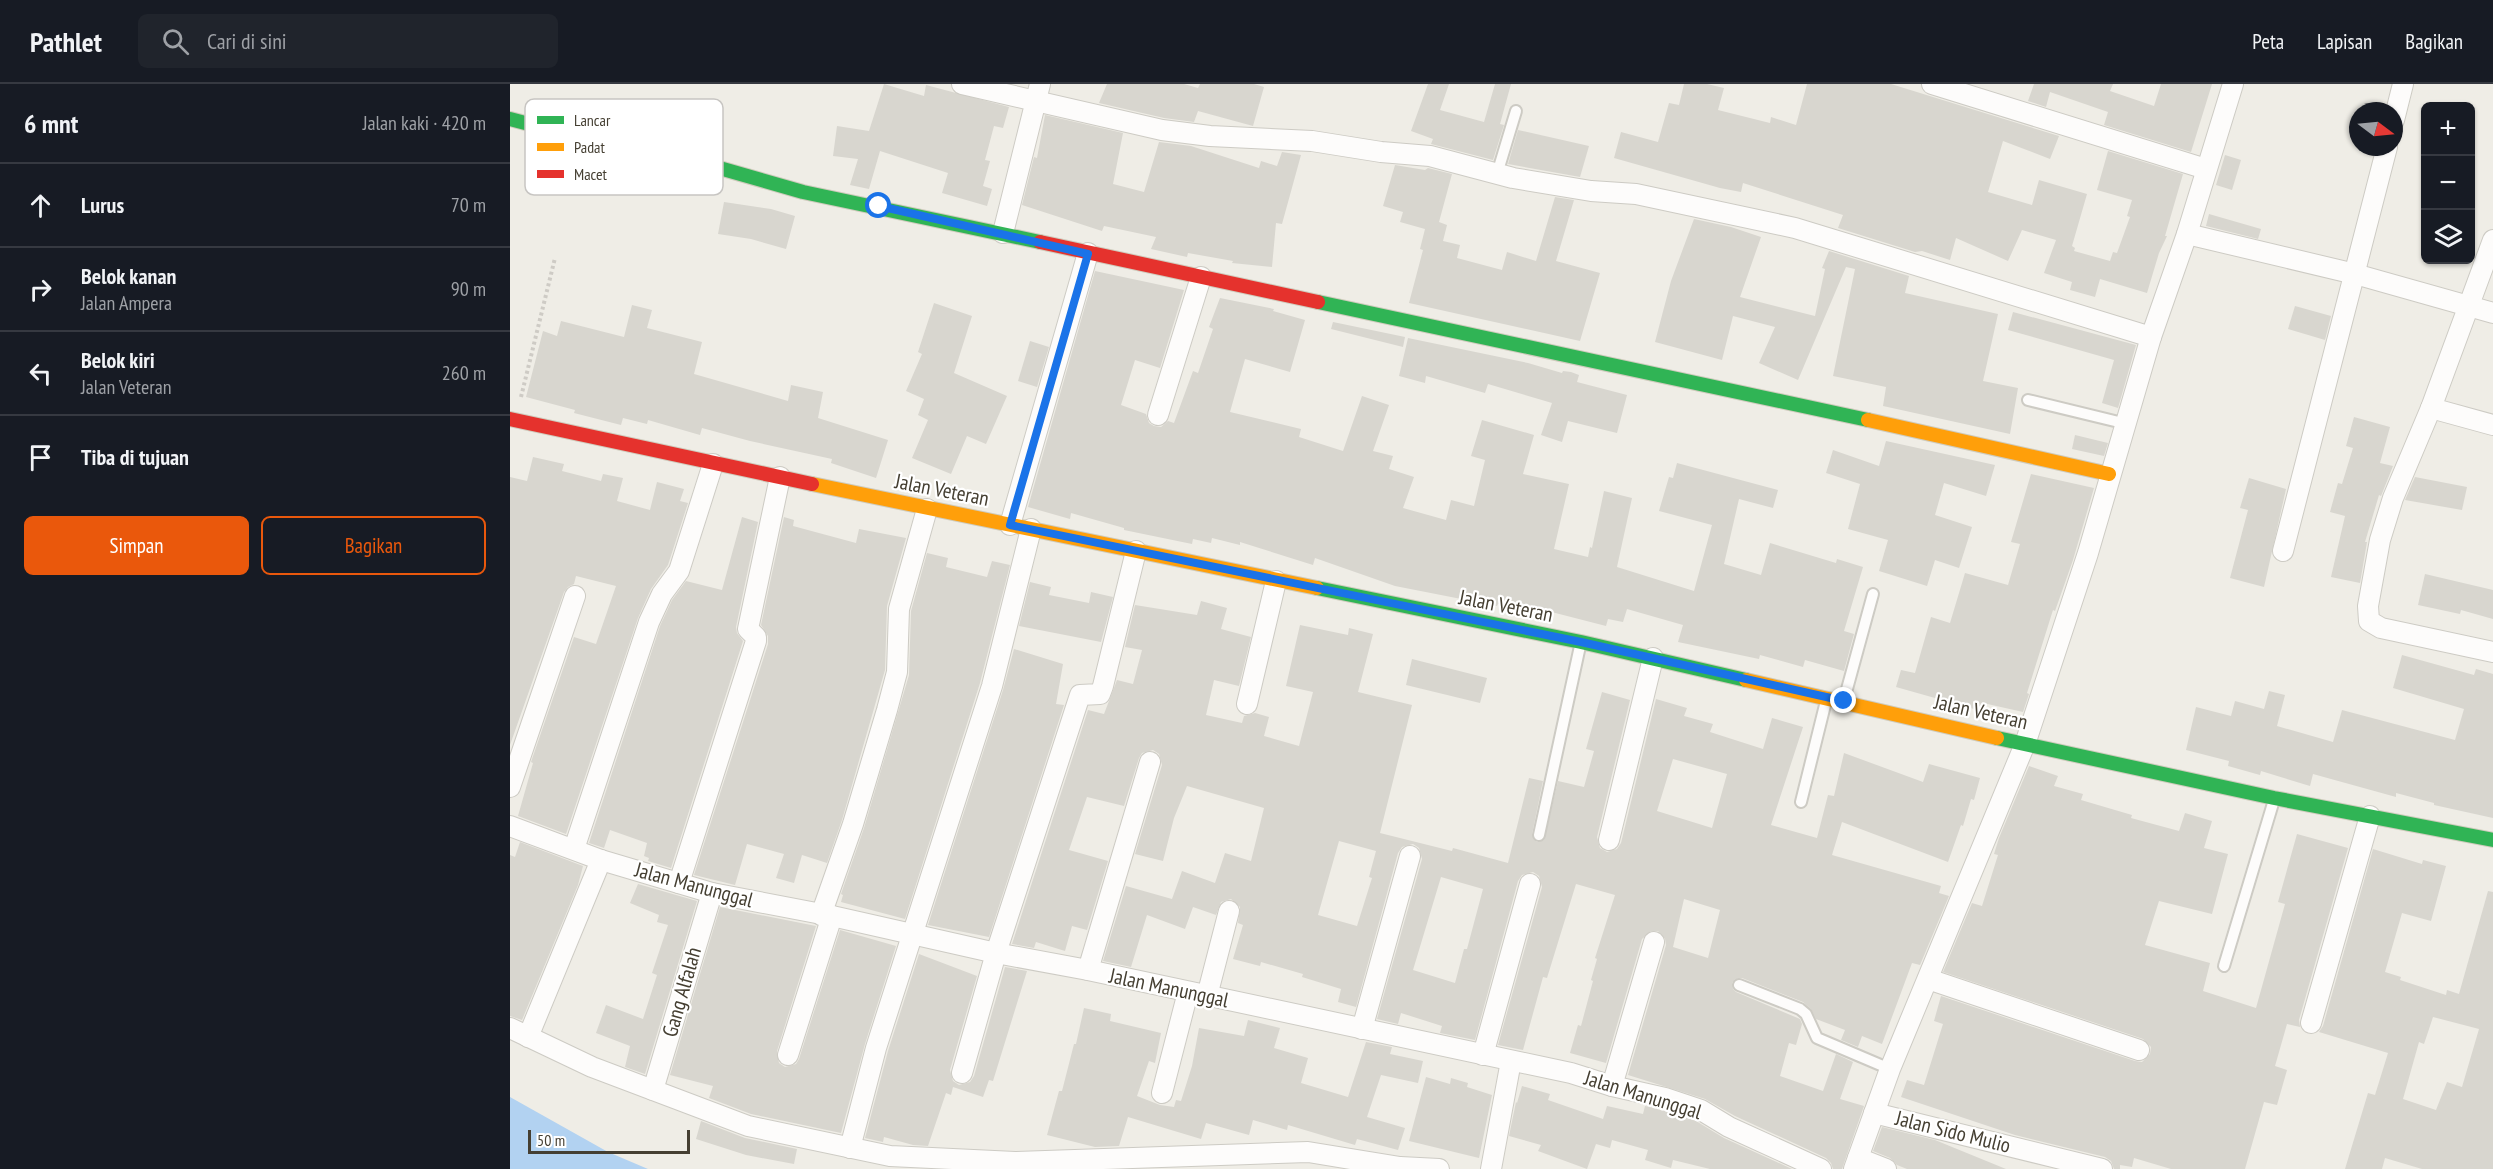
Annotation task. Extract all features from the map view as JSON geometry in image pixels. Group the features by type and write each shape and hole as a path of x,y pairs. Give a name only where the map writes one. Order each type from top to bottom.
{"main road":[{"path":"510,119 525,123"},
{"path":"723,169 803,192 1738,391 2109,474"},
{"name":"Jalan Veteran","path":"512,419 927,509 1581,642 2025,744 2274,798 2493,840"}],"street":[{"path":"962,84 1037,93 1162,130 1209,136 1312,141 1382,152 1430,156 1497,174 1591,191 1636,194 1795,228 2151,337"},
{"path":"1932,84 2206,169"},
{"path":"1886,1169 1856,1163 1890,1069 2025,744 2088,553 2109,474 2127,424 2151,337 2187,234 2233,84"},
{"path":"2398,102 2403,84"},
{"path":"1003,233 1037,93"},
{"path":"2283,551 2385,156"},
{"path":"2187,234 2355,274 2493,313"},
{"path":"2493,240 2431,408 2393,498 2380,540 2368,606 2369,621 2392,632 2493,652"},
{"path":"1010,525 1088,254"},
{"path":"1158,415 1202,278"},
{"path":"2431,408 2493,425"},
{"path":"574,849 650,622 662,594 679,570 713,464"},
{"path":"679,883 756,641 756,637 748,629 780,477"},
{"path":"788,1055 826,916 890,701 897,672 899,609 927,509"},
{"path":"850,1148 876,1048 992,686 1031,529"},
{"path":"962,1073 996,953 1080,695 1100,694 1136,551"},
{"path":"1247,704 1276,581"},
{"path":"510,787 575,596"},
{"path":"1609,840 1653,658"},
{"path":"1088,970 1150,762"},
{"path":"2311,1023 2370,816"},
{"name":"Jalan Manunggal","path":"510,826 601,860 712,893 1572,1073 1701,1110 1729,1127 1821,1169"},
{"path":"1362,1029 1410,856"},
{"path":"528,1037 601,860"},
{"path":"1483,1055 1530,884"},
{"name":"Gang Alfalah","path":"653,1090 712,893"},
{"path":"1162,1093 1229,911"},
{"path":"1611,1086 1654,942"},
{"path":"1928,979 2139,1050"},
{"path":"510,1028 591,1067 748,1126 890,1156 1015,1162 1308,1152 1400,1167 1439,1169"},
{"path":"1491,1169 1511,1061"},
{"name":"Jalan Sido Mulio","path":"1874,1113 2102,1169"}],"lane":[{"path":"1497,174 1516,111"},
{"path":"2028,400 2127,424"},
{"path":"1844,701 1873,594"},
{"path":"1539,835 1581,642"},
{"path":"1801,802 1827,698"},
{"path":"2224,966 2274,798"},
{"path":"1739,985 1800,1009 1806,1014 1817,1038 1890,1069"}],"path":[{"path":"512,419 555,258"}],"water":[{"path":"510,1097 608,1152 648,1169 510,1169"}],"building":[{"path":"884,84 924,96 926,85 1009,107 1003,128 994,126 985,160 990,161 983,186 992,189 987,206 942,193 948,173 880,151 869,189 850,185 858,159 833,156 837,126 869,131"},
{"path":"1107,84 1184,84 1198,88 1200,84 1254,84 1264,87 1253,126 1198,111 1194,122 1164,118 1099,103"},
{"path":"1428,84 1449,84 1440,110 1484,122 1495,84 1511,84 1500,124 1504,125 1493,160 1431,144 1433,139 1411,131"},
{"path":"1684,84 1707,84 1724,88 1718,110 1770,123 1771,117 1796,125 1807,84 1891,84 2059,136 2050,159 2003,141 1988,192 2032,205 2039,180 2087,194 2072,246 2075,248 2074,251 2110,261 2113,252 2117,253 2130,217 2127,216 2132,200 2097,190 2108,151 2183,174 2165,236 2167,236 2159,253 2147,293 2100,279 2095,297 2070,290 2072,282 2044,273 2056,240 2022,230 2008,261 1956,238 1950,260 1922,251 1915,252 1838,228 1843,215 1743,183 1741,192 1720,188 1614,158 1621,132 1658,142 1669,103 1679,105"},
{"path":"2034,84 2113,84 2110,91 2154,106 2161,84 2212,84 2191,152 2104,125 2108,112 2050,92 2046,107 2028,101"},
{"path":"1045,115 1123,133 1113,184 1144,192 1159,142 1191,146 1259,168 1261,161 1277,166 1282,152 1301,155 1282,224 1276,223 1272,267 1232,263 1233,261 1188,253 1187,257 1151,249 1156,237 1104,226 1102,231 1022,205 1034,157 1037,158"},
{"path":"1518,130 1589,146 1580,177 1508,164"},
{"path":"2225,155 2241,160 2232,190 2216,185"},
{"path":"1395,165 1425,170 1428,168 1452,174 1439,222 1447,225 1443,241 1460,245 1457,258 1502,270 1507,252 1536,261 1555,197 1574,200 1556,261 1600,273 1580,341 1409,303 1423,250 1420,249 1425,229 1400,222 1403,212 1383,206"},
{"path":"724,202 771,209 795,216 786,249 751,239 718,234"},
{"path":"2209,214 2261,229 2258,239 2206,226"},
{"path":"1694,219 1731,227 1761,237 1740,297 1815,316 1825,269 1822,268 1829,251 1909,276 1905,293 1998,314 1983,381 2018,388 2010,434 1883,406 1886,387 1833,376 1855,269 1846,267 1798,380 1759,363 1775,327 1733,316 1722,360 1655,342 1671,281"},
{"path":"1095,271 1184,290 1160,368 1135,360 1121,405 1146,414 1149,423 1154,426 1161,427 1168,421 1174,423 1193,371 1198,373 1213,329 1209,327 1220,298 1274,309 1273,311 1305,320 1290,372 1245,359 1230,412 1301,429 1299,437 1343,451 1362,396 1389,405 1373,451 1393,456 1389,469 1414,477 1403,508 1446,520 1451,500 1474,506 1485,460 1471,456 1482,420 1534,435 1523,474 1569,484 1554,549 1588,557 1604,491 1632,498 1617,567 1694,591 1712,525 1659,511 1669,477 1673,478 1677,463 1778,490 1773,508 1739,499 1724,564 1761,575 1770,543 1836,563 1837,559 1863,567 1844,631 1854,634 1844,671 1805,660 1803,667 1760,655 1759,659 1678,642 1683,625 1627,609 1623,622 1608,619 1606,626 1536,608 1535,613 1498,604 1497,606 1395,586 1315,558 1313,565 1240,542 1240,545 1212,538 1211,543 1193,539 1192,544 1124,530 1124,528 1071,513 1070,519 1028,507"},
{"path":"934,303 972,316 954,373 1007,396 986,444 967,436 951,474 912,458 928,420 918,415 924,399 906,391 922,354 918,352"},
{"path":"632,305 652,310 647,328 702,342 694,374 788,401 791,385 823,392 818,418 888,440 876,478 831,463 832,459 702,428 700,435 648,420 647,424 623,418 621,425 526,397 543,331 557,336 561,321 624,337"},
{"path":"2295,306 2331,316 2325,340 2288,329"},
{"path":"2013,312 2136,345 2118,408 2102,403 2114,360 2008,330"},
{"path":"1333,322 1405,337 1403,347 1331,329"},
{"path":"1408,338 1528,363 1562,373 1563,371 1571,372 1579,375 1577,382 1627,395 1617,433 1568,421 1562,442 1541,435 1552,403 1488,384 1485,393 1426,376 1425,383 1399,376"},
{"path":"1030,341 1049,347 1037,387 1018,381"},
{"path":"2354,417 2390,427 2380,463 2393,466 2381,496 2379,495 2365,542 2367,542 2360,583 2331,577 2345,516 2330,512 2338,483 2342,484 2353,448 2346,446"},
{"path":"2075,435 2108,443 2104,456 2072,449"},
{"path":"1886,441 1995,465 1986,496 1944,483 1935,515 1972,527 1959,568 1935,560 1927,586 1879,571 1888,540 1848,529 1860,484 1826,473 1833,450 1879,466"},
{"path":"533,457 564,464 562,471 601,481 603,474 623,478 617,501 650,510 657,482 684,489 680,501 688,503 668,565 651,589 638,618 566,834 518,816 533,763 531,762 574,637 596,644 616,586 576,576 574,584 564,592 510,745 510,477 527,481"},
{"path":"2031,474 2094,488 2073,560 2055,611 2053,610 2023,712 1983,703 1981,711 1896,687 1901,670 1915,673 1931,617 1950,623 1965,573 2008,585 2020,544 2011,542"},
{"path":"2415,477 2467,487 2462,510 2405,500"},
{"path":"2249,478 2286,489 2264,587 2230,578 2248,510 2240,508"},
{"path":"742,517 758,522 736,627 743,641 671,868 648,861 649,858 644,856 647,843 610,830 604,848 589,843 660,626 672,600 686,581 722,590"},
{"path":"784,517 794,520 793,526 856,543 859,529 906,538 887,606 885,670 842,820 827,863 802,855 794,883 776,878 784,854 747,844 735,885 694,875 768,644 768,636 761,625"},
{"path":"927,553 948,558 946,567 987,577 992,561 1010,565 980,683 905,919 841,902 843,895 841,894 864,828 909,675 911,611"},
{"path":"2425,574 2493,590 2493,619 2461,610 2460,614 2418,605"},
{"path":"1030,582 1051,587 1049,595 1089,603 1091,592 1113,597 1101,642 1019,626"},
{"path":"1201,601 1227,608 1221,629 1251,637 1239,686 1214,680 1206,715 1242,723 1244,716 1255,713 1269,717 1264,736 1299,746 1313,692 1286,686 1300,625 1348,635 1349,628 1373,634 1358,692 1412,705 1380,833 1452,851 1453,848 1508,863 1529,778 1543,781 1532,834 1537,842 1544,840 1558,781 1584,787 1594,751 1586,749 1602,692 1630,700 1597,837 1600,848 1607,852 1617,849 1621,843 1656,699 1687,708 1684,716 1713,724 1710,732 1763,749 1772,718 1803,727 1771,825 1817,838 1828,795 1834,796 1844,753 1923,782 1929,764 1980,778 1974,800 1971,799 1948,862 1842,822 1832,855 1941,886 1939,893 1949,896 1920,965 1912,963 1882,1044 1862,1036 1858,1047 1841,1040 1845,1030 1816,1019 1811,1009 1803,1002 1742,978 1735,979 1732,983 1736,992 1800,1019 1802,1024 1796,1045 1789,1043 1780,1076 1823,1091 1836,1054 1853,1062 1840,1099 1864,1106 1842,1169 1833,1169 1826,1158 1735,1116 1705,1099 1628,1075 1666,945 1665,939 1658,931 1651,931 1642,939 1606,1063 1570,1053 1578,1025 1581,1026 1593,981 1591,980 1597,959 1595,958 1615,895 1576,884 1547,978 1543,977 1523,1050 1498,1045 1542,887 1539,876 1533,872 1522,875 1518,881 1475,1040 1440,1033 1442,1026 1401,1013 1398,1024 1377,1019 1422,859 1419,848 1413,844 1402,847 1398,853 1356,1007 1338,1002 1341,989 1302,977 1303,974 1261,962 1260,966 1233,959 1243,925 1238,923 1240,907 1231,899 1221,902 1216,915 1193,907 1185,929 1147,915 1131,967 1103,961 1126,886 1172,899 1182,871 1215,883 1225,853 1251,861 1264,808 1187,786 1174,818 1163,861 1135,854 1162,765 1159,754 1153,750 1142,753 1139,758 1124,806 1087,797 1069,850 1108,861 1087,930 1072,926 1065,951 1036,942 1034,948 1012,944 1088,710 1104,714 1117,680 1133,684 1142,650 1125,647 1135,605 1197,615","holes":["1673,759 1727,774 1712,828 1657,811","1339,841 1376,851 1369,877 1372,878 1357,926 1318,915","1441,877 1483,889 1455,983 1413,970","1684,899 1720,910 1708,958 1673,947"]},
{"path":"1014,649 1063,664 1056,704 1064,705 989,937 928,925 1003,690"},
{"path":"2402,655 2474,675 2476,669 2493,674 2493,818 2434,805 2434,803 2396,793 2396,797 2313,774 2310,786 2261,771 2260,775 2228,766 2229,761 2186,750 2196,707 2231,716 2235,701 2264,709 2269,691 2285,695 2277,726 2333,742 2342,710 2455,740 2464,709 2393,688"},
{"path":"1412,659 1487,678 1480,703 1406,685"},
{"path":"2029,766 2058,776 2054,786 2083,794 2081,800 2132,815 2131,818 2179,831 2185,813 2212,821 2204,848 2228,854 2212,914 2159,901 2145,945 2210,963 2203,991 2256,1008 2285,904 2278,902 2297,834 2348,848 2299,1020 2300,1027 2287,1024 2275,1066 2287,1070 2277,1105 2264,1102 2245,1169 2171,1169 2134,1158 2132,1167 2120,1165 2120,1169 2114,1169 2111,1161 2105,1157 2015,1135 1901,1097 1907,1080 1924,1085 1943,1024 1934,1021 1941,996 2135,1061 2142,1062 2150,1054 2151,1047 2143,1039 1943,972 1972,903 1982,906 1998,855 1994,854 1999,838"},
{"path":"520,842 583,866 578,885 522,1020 510,1016 510,855 515,857"},
{"path":"2373,849 2422,864 2423,860 2446,866 2431,921 2402,913 2385,972 2401,977 2400,980 2446,995 2447,990 2459,994 2488,891 2493,892 2493,1169 2422,1169 2385,1158 2382,1169 2345,1169 2368,1093 2375,1095 2388,1053 2319,1032 2323,1026","holes":["2433,1017 2479,1029 2462,1087 2447,1082 2436,1110 2403,1099 2419,1042 2424,1044"]},
{"path":"638,884 697,901 645,1074 625,1067 630,1046 596,1033 606,1005 643,1019 657,975 652,973 668,925 657,922 659,915 630,903"},
{"path":"720,907 816,926 777,1051 779,1063 785,1067 796,1064 799,1059 840,930 896,946 865,1044 841,1133 751,1114 709,1098 713,1086 670,1075"},
{"path":"919,954 977,976 950,1070 953,1081 959,1085 970,1082 974,1076 1005,967 1027,971 993,1081 989,1080 983,1097 953,1087 951,1095 946,1093 928,1146 913,1145 884,1137 883,1142 865,1138 888,1051"},
{"path":"1084,1008 1111,1014 1110,1021 1161,1033 1155,1063 1149,1061 1137,1096 1160,1105 1174,1107 1176,1100 1181,1101 1192,1066 1199,1028 1244,1036 1248,1020 1280,1028 1274,1048 1308,1058 1301,1083 1348,1097 1366,1042 1392,1047 1390,1054 1423,1061 1418,1083 1381,1075 1367,1117 1405,1128 1398,1150 1357,1139 1355,1145 1288,1125 1287,1130 1253,1120 1249,1135 1206,1123 1201,1139 1128,1117 1119,1146 1095,1147 1047,1135 1059,1091 1062,1091 1074,1044 1076,1044"},
{"path":"1426,1077 1450,1084 1451,1078 1468,1083 1467,1087 1492,1095 1479,1158 1409,1141"},
{"path":"1522,1086 1550,1094 1548,1100 1603,1119 1607,1106 1643,1114 1645,1106 1662,1110 1696,1121 1724,1138 1792,1169 1710,1169 1673,1160 1671,1168 1645,1160 1648,1150 1612,1140 1610,1148 1596,1144 1587,1169 1538,1151 1541,1145 1509,1136"},
{"path":"701,1121 745,1138 797,1149 794,1164 746,1155 696,1139"},
{"path":"1882,1127 1935,1140 2006,1169 1907,1169 1873,1151"}],"traffic: fast":[{"path":"510,119 525,123"},
{"path":"723,169 803,192 1040,242"},
{"path":"1318,302 1868,420"},
{"path":"1317,588 1581,642 1746,680"},
{"path":"1997,738 2274,798 2493,840"}],"traffic: slow":[{"path":"1868,420 2109,474"},
{"path":"812,484 1317,588"},
{"path":"1746,680 1997,738"}],"traffic: jam":[{"path":"1040,242 1318,302"},
{"path":"510,419 812,484"}],"route":[{"path":"879,206 1088,254 1010,525 1581,642 1844,701"}]}
